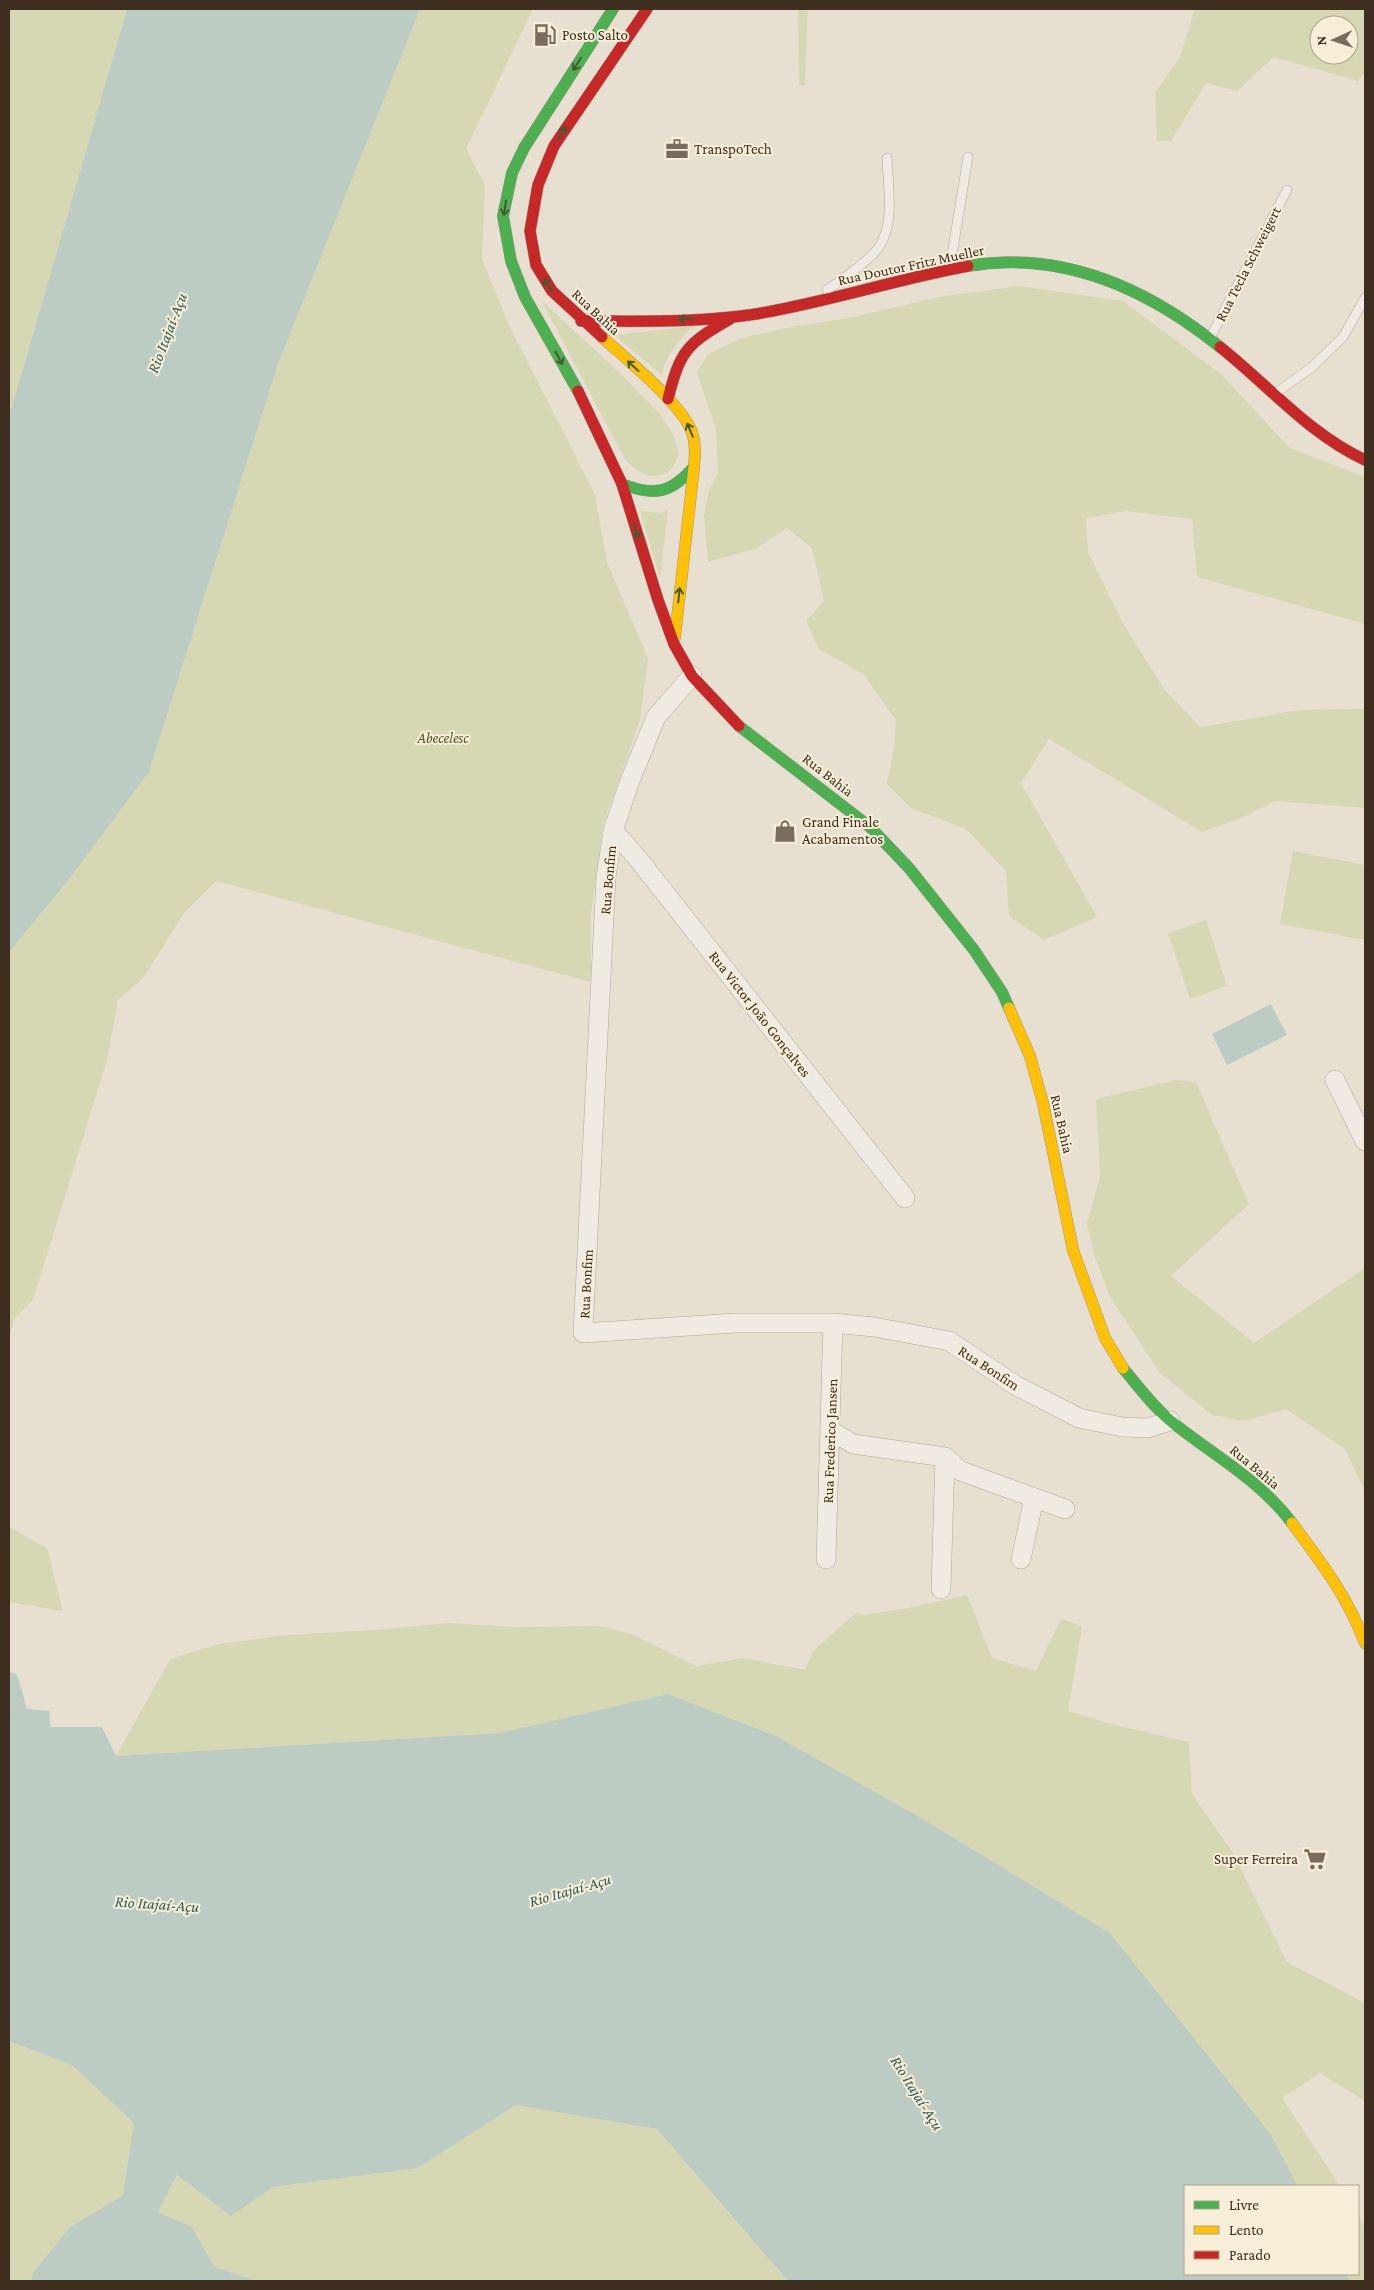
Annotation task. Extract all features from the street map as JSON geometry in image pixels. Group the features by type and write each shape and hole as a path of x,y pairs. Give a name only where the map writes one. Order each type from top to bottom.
{"main road":[{"name":"Rua Bahia","path":"614,9 524,148 512,172 503,216 511,261 524,297 586,406 622,484 658,600 674,644 692,676 734,722 870,827 910,868 974,950 1002,992 1030,1056 1045,1112 1073,1250 1105,1338 1124,1369 1170,1421 1248,1478 1281,1509 1318,1555 1354,1614 1365,1643"},
{"name":"Rua Bahia","path":"647,9 554,146 538,184 530,231 536,265 552,291 581,321 668,399 686,421 692,433 695,448 694,467 674,644"},
{"name":"Rua Doutor Fritz Mueller","path":"581,321 660,321 734,317 810,302 950,269 990,263 1053,265 1086,273 1137,293 1210,338 1312,428 1365,460"},
{"name":"Rua Doutor Fritz Mueller","path":"668,399 673,378 683,355 698,337 734,317"},
{"path":"622,484 638,492 656,493 673,488 694,467"},
{"path":"1354,1614 1365,1610"}],"street":[{"name":"Rua Bonfim","path":"692,676 656,717 629,783 613,831 606,877 583,1333 735,1323 833,1323 874,1327 948,1341 1015,1386 1079,1418 1122,1427 1148,1428 1170,1421"},
{"name":"Rua Victor João Gonçalves","path":"613,831 634,854 905,1198"},
{"path":"1335,1080 1365,1141"},
{"name":"Rua Frederico Jansen","path":"826,1558 833,1323"},
{"path":"830,1430 853,1444 945,1456 961,1471 1065,1509"},
{"path":"941,1589 945,1456"},
{"path":"1021,1559 1034,1498"}],"lane":[{"path":"950,269 968,157"},
{"path":"810,302 842,280 878,248 886,228 889,204 887,158"},
{"name":"Rua Tecla Schweigert","path":"1210,338 1287,190"},
{"path":"1274,394 1312,367 1343,337 1365,298"}],"green space":[{"path":"9,9 127,9 9,417"},
{"name":"Abecelesc","path":"420,9 533,9 466,149 485,185 482,259 509,325 595,495 607,562 648,659 640,720 603,825 591,914 591,982 216,881 184,913 144,977 118,1000 107,1060 33,1300 15,1318 9,1338 9,952 66,883 149,772 278,364"},
{"path":"798,9 808,9 805,85 799,85"},
{"path":"1195,9 1365,9 1365,73 1358,81 1274,57 1237,91 1206,83 1171,141 1157,141 1155,93 1180,57"},
{"path":"1019,286 1123,301 1221,374 1290,448 1365,477 1365,624 1197,577 1192,519 1125,511 1086,518 1088,552 1121,620 1164,689 1200,727 1299,710 1365,709 1365,808 1275,801 1239,819 1202,832 1049,739 1021,783 1097,917 1044,940 1009,916 1006,871 966,829 911,808 887,784 894,747 896,720 863,674 819,649 806,621 824,601 812,548 787,528 757,548 708,562 704,515 709,490 718,473 716,430 697,372 708,354 742,338 795,326 849,318 939,297"},
{"path":"542,301 622,375 660,414 673,434 679,453 673,467 666,473 660,476 646,475 634,468 624,458"},
{"path":"694,326 678,342 670,354 662,375 614,335"},
{"path":"668,510 660,578 640,511 661,513"},
{"path":"1293,851 1365,865 1365,940 1280,924"},
{"path":"1206,920 1227,986 1190,999 1168,933"},
{"path":"1175,1080 1196,1082 1249,1204 1171,1276 1254,1343 1365,1268 1365,1492 1345,1449 1286,1409 1244,1421 1212,1415 1160,1373 1110,1297 1094,1255 1087,1223 1100,1176 1096,1099"},
{"path":"9,1527 47,1548 63,1611 9,1602"},
{"path":"967,1595 992,1658 1036,1671 1061,1619 1082,1626 1068,1711 1115,1725 1189,1742 1192,1794 1233,1853 1287,1962 1365,2003 1365,2101 1320,2073 1282,2098 1339,2185 1297,2185 1269,2132 1110,1933 918,1816 776,1736 668,1694 499,1733 116,1756 170,1659 219,1644 287,1635 376,1630 448,1623 514,1627 600,1626 634,1635 697,1666 743,1658 805,1670 813,1651 856,1613 863,1615 908,1608"},
{"path":"9,2041 72,2065 135,2123 123,2195 70,2227 32,2274 32,2281 9,2281"},
{"path":"516,2105 657,2129 788,2281 257,2281 215,2267 191,2226 158,2212 177,2175 231,2215 273,2187 418,2168"},
{"path":"1359,2216 1365,2229 1365,2281 1350,2281 1347,2275 1359,2275"}],"water":[{"name":"Rio Itajaí-Açu","path":"127,9 420,9 278,364 149,772 66,883 9,952 9,417"},
{"path":"1271,1004 1287,1035 1227,1065 1212,1034"},
{"name":"Rio Itajaí-Açu","path":"668,1694 776,1736 918,1816 1110,1933 1269,2132 1297,2185 1184,2185 1184,2275 1347,2275 1350,2281 788,2281 657,2129 516,2105 418,2168 273,2187 231,2216 177,2175 158,2212 191,2226 215,2267 257,2281 32,2281 32,2274 70,2227 123,2195 134,2123 72,2065 9,2041 9,1707 49,1711 51,1727 102,1727 116,1756 499,1733"}],"waterway":[{"path":"9,1682 16,1707"}],"traffic: fast":[{"path":"578,391 525,297 511,261 503,216 512,173 524,148 613,9"},
{"path":"968,266 1003,263 1037,264 1070,269 1102,279 1133,292 1163,308 1192,326 1220,347"},
{"path":"622,484 644,490 662,490 678,482 694,467"},
{"path":"739,726 870,827 909,868 974,950 1002,992 1009,1008"},
{"path":"1123,1368 1166,1417 1251,1481 1266,1494 1292,1523"}],"traffic: slow":[{"path":"602,337 665,395 686,420 693,436 695,449 694,467 675,637"},
{"path":"1009,1008 1030,1056 1043,1103 1073,1250 1105,1338 1123,1368"},
{"path":"1292,1523 1324,1566 1342,1595 1365,1643"}],"traffic: jam":[{"path":"602,337 552,291 536,265 530,231 538,185 554,146 647,9"},
{"path":"581,321 690,320 756,314 968,266"},
{"path":"668,399 677,369 688,350 704,335 730,319"},
{"path":"1220,347 1307,423 1325,437 1365,460"},
{"path":"578,391 622,484 658,600 674,644 692,676 739,726"}],"place":[{"name":"Posto Salto","path":"545,35"},
{"name":"TranspoTech","path":"677,149"},
{"name":"Grand Finale Acabamentos","path":"785,831"},
{"name":"Super Ferreira","path":"1315,1859"}]}
